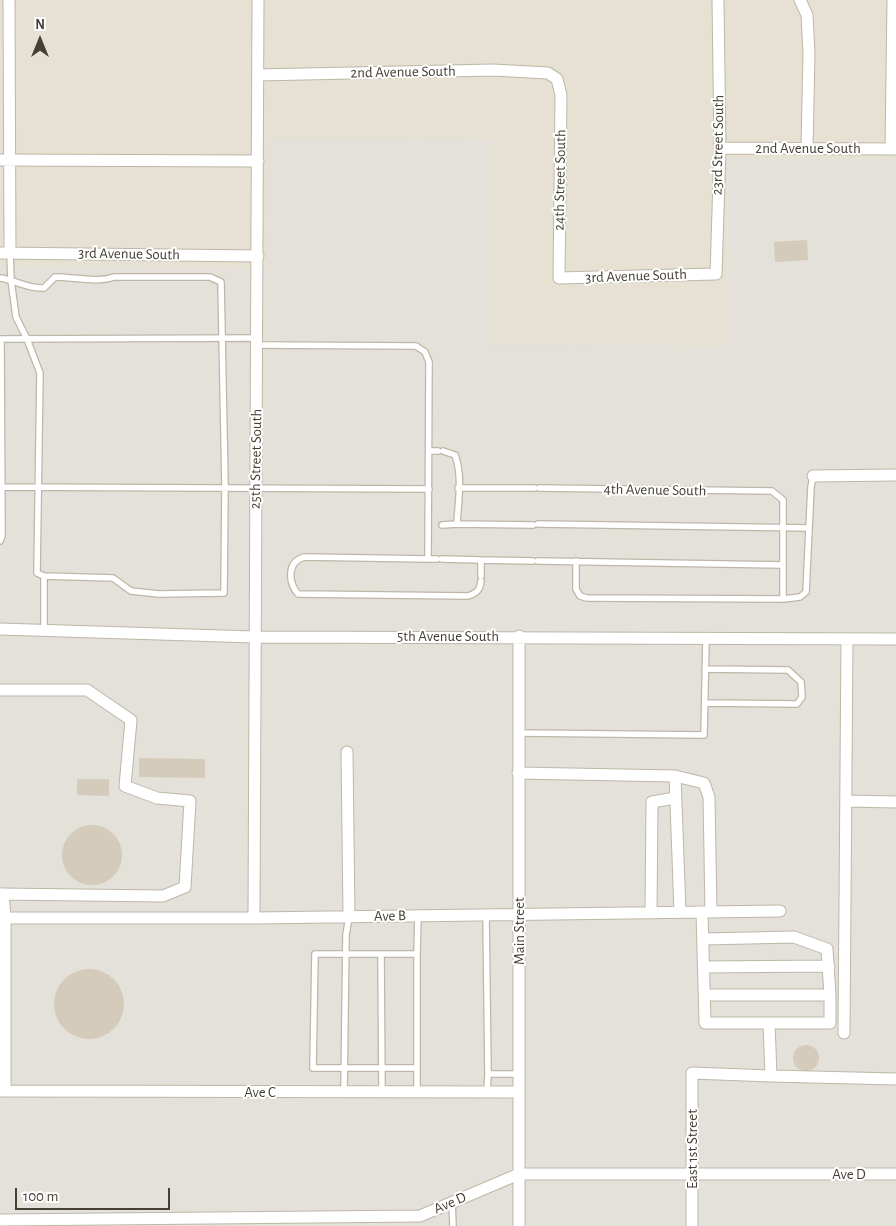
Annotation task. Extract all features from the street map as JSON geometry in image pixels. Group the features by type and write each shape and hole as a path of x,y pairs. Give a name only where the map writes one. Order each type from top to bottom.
{"street":[{"path":"5,253 9,0"},
{"name":"25th Street South","path":"254,918 258,0"},
{"name":"23rd Street South","path":"699,274 716,274 720,148 718,0"},
{"path":"800,0 807,15 809,53 807,148"},
{"path":"893,0 894,149"},
{"name":"2nd Avenue South","path":"258,75 493,70 548,73"},
{"name":"24th Street South","path":"548,73 557,79 561,95 559,278 573,278"},
{"name":"2nd Avenue South","path":"720,148 894,149"},
{"path":"5,160 258,161"},
{"name":"3rd Avenue South","path":"5,253 258,256"},
{"name":"3rd Avenue South","path":"573,278 699,274"},
{"path":"813,476 896,475"},
{"name":"5th Avenue South","path":"0,629 254,637 519,636 706,639 896,639"},
{"name":"Main Street","path":"519,636 519,1226"},
{"path":"844,1033 847,639"},
{"path":"0,690 87,690 132,720 125,786 157,798 190,801 185,887 163,896 2,894 3,1091"},
{"path":"347,752 349,917"},
{"path":"518,773 675,776 704,783 709,797 706,912 703,939 705,1023 830,1023 827,949 794,937 703,939"},
{"path":"675,776 680,912"},
{"path":"651,913 652,802 675,798"},
{"path":"846,801 896,802"},
{"name":"Ave B","path":"3,918 254,918 780,911"},
{"path":"704,968 829,966"},
{"path":"705,995 830,995"},
{"path":"769,1023 771,1076 896,1079"},
{"name":"East 1st Street","path":"692,1226 692,1073 771,1076"},
{"name":"Ave C","path":"3,1091 519,1092"},
{"name":"Ave D","path":"1,1220 318,1221 420,1216 519,1174 896,1174"}],"lane":[{"path":"0,278 10,280 18,282 30,289 44,288 55,277 105,280 114,277 210,277 222,282 225,486 224,592 159,594 131,591 113,578 44,576 38,573 40,373 16,317 10,280 5,253"},
{"path":"0,541 2,536 1,339 222,338 257,341 416,346 425,352 429,362 428,559"},
{"path":"430,451 440,451 455,455 458,462 458,524"},
{"path":"576,562 576,589 580,596 587,598 782,599 800,597 806,592 813,476"},
{"path":"1,487 256,486 429,489"},
{"name":"4th Avenue South","path":"458,488 772,491 783,500 783,528"},
{"path":"428,525 535,524 809,528"},
{"path":"782,599 783,528"},
{"path":"481,560 480,588 475,594 468,596 306,595 298,594 292,587 292,565 297,559 304,557 782,565"},
{"path":"44,576 44,630"},
{"path":"519,733 704,735 706,639"},
{"path":"705,669 788,670 801,682 802,697 797,704 705,703"},
{"path":"486,915 487,1092"},
{"path":"417,1092 418,916"},
{"path":"344,1092 346,956 349,917"},
{"path":"417,954 346,956 315,954 312,1047 313,1068 417,1068"},
{"path":"381,955 382,1092"},
{"path":"488,1074 519,1074"},
{"path":"452,1202 452,1226"}],"shaded area":[{"path":"0,0 896,0 896,159 728,158 727,346 491,345 491,139 269,268 0,266"},
{"path":"268,138 491,139 491,344 727,346 728,158 896,159 896,1226 0,1226 0,266 269,268"}],"building":[{"path":"807,240 808,260 775,262 774,242"},
{"path":"139,758 205,759 205,778 139,777"},
{"path":"77,779 109,779 109,796 77,795"},
{"path":"86,825 98,825 109,830 117,838 122,849 120,867 109,880 98,885 86,885 75,880 67,872 62,861 62,849 67,838 75,830"},
{"path":"89,969 102,972 114,979 121,991 124,1004 121,1017 114,1029 102,1036 89,1039 76,1036 64,1029 57,1017 54,1004 57,991 64,979 76,972"},
{"path":"806,1045 815,1049 819,1058 815,1067 806,1071 797,1067 793,1058 797,1049"}]}
